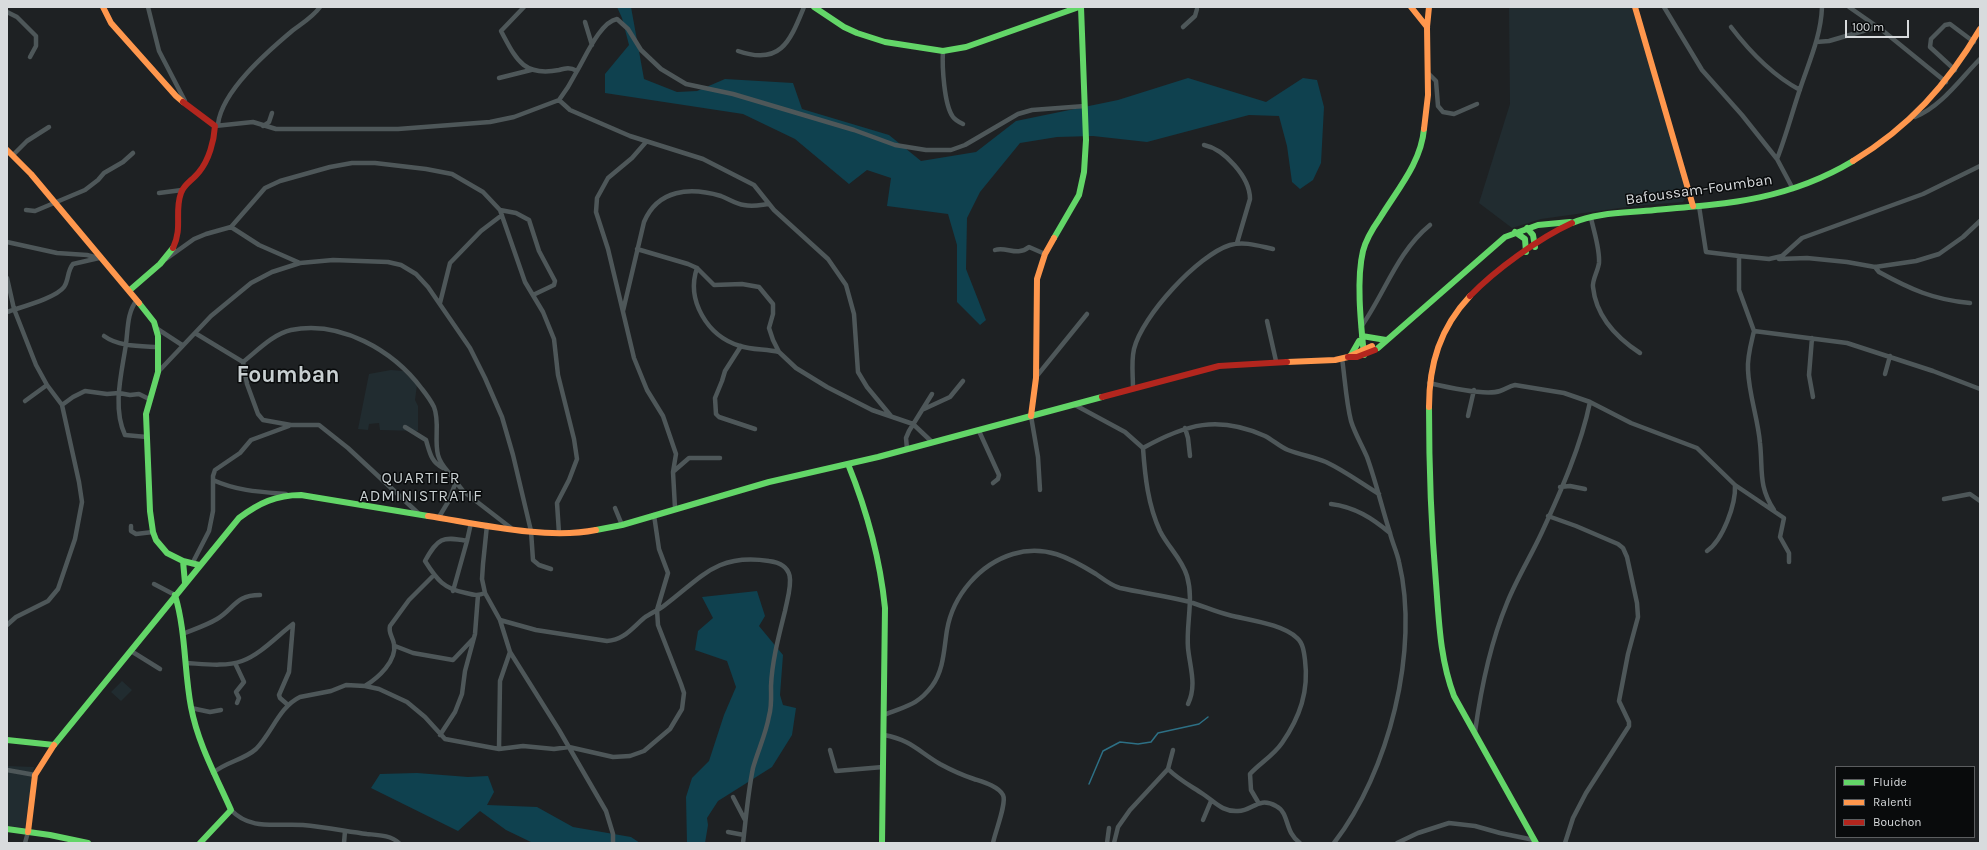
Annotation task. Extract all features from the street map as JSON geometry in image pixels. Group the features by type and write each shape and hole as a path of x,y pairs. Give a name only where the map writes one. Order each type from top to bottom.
{"main road":[{"path":"103,7 109,19 120,34 154,72 187,105 217,125 204,164 198,174 182,190 179,199 178,237 163,261 130,290"},
{"path":"814,7 844,27 857,33 884,42 943,51 966,47 1080,7 1086,154 1083,182 1079,195 1045,254 1038,274 1036,293 1036,378 1031,416"},
{"path":"1362,353 1361,264 1363,250 1372,230 1407,176 1420,152 1424,134 1428,73 1427,27 1429,8 1423,10 1411,7"},
{"path":"1411,7 1427,27"},
{"path":"1635,7 1696,206"},
{"name":"Bafoussam-Foumban","path":"1574,222 1591,218 1762,197 1793,189 1829,174 1877,146 1914,117 1946,82 1974,42 1980,30"},
{"path":"7,150 54,203 100,259 130,290 154,322 158,347 158,372 149,399 146,414 153,532 156,540 168,553 183,561 199,565"},
{"path":"28,832 35,775 54,745 199,565 246,511 267,500 287,494 314,496 471,523 512,529 559,533 591,531 622,525 675,508 769,482 848,464 978,431 1219,366 1276,361 1323,361 1362,353 1392,337 1497,243 1515,232 1527,228 1547,223 1574,222"},
{"path":"1535,841 1474,734 1450,685 1442,656 1431,527 1429,384 1436,350 1444,329 1455,311 1476,289 1526,252 1574,222"},
{"path":"1527,228 1533,235 1535,247"},
{"path":"1515,232 1526,239 1526,252"},
{"path":"1361,334 1386,340"},
{"path":"1347,357 1361,334"},
{"path":"1375,347 1392,337"},
{"path":"848,464 872,529 883,580 885,608 882,843"},
{"path":"183,561 185,583"},
{"path":"174,596 184,633 192,708 200,744 231,810 200,843"},
{"path":"7,740 54,745"},
{"path":"7,829 84,842"}],"street":[{"path":"148,7 159,51 187,105"},
{"path":"320,7 285,37 246,75 224,105 217,125 253,122 276,130 398,129 490,122 514,117 559,100 602,29 610,22 617,19 628,29 637,46 651,60 661,69 686,84 733,94 854,130 895,145 926,150 951,150 965,145 1018,114 1032,110 1085,106"},
{"path":"524,7 501,31 517,58 531,70 542,73 569,68 577,71"},
{"path":"738,52 755,57 781,50 788,42 804,7"},
{"path":"1664,7 1710,80 1742,115 1777,159 1793,189"},
{"path":"1777,159 1787,134 1821,26 1822,7"},
{"path":"1849,7 1877,27 1946,82"},
{"path":"1182,27 1195,16 1198,9"},
{"path":"7,12 17,17 36,36 36,46 30,57"},
{"path":"585,22 592,45"},
{"path":"1955,70 1930,47 1931,39 1945,25 1950,24 1974,42"},
{"path":"1731,27 1750,51 1777,76 1800,90"},
{"path":"1816,42 1829,41 1877,27"},
{"path":"943,51 943,74 950,112 953,118 963,124"},
{"path":"1914,117 1927,112 1939,103 1980,59"},
{"path":"499,78 531,70"},
{"path":"1428,73 1436,81 1438,106 1443,112 1454,114 1477,104"},
{"path":"559,100 570,110 646,142 671,148 703,159 754,185 769,204 824,255 846,285 854,314 858,372 866,387 891,416"},
{"path":"263,126 269,122 272,113"},
{"path":"13,155 27,141 49,127"},
{"path":"646,142 632,158 608,178 598,195 596,212 608,249 622,313 634,358 647,390 663,416 676,454 673,472 675,508"},
{"path":"1204,145 1212,147 1224,154 1236,168 1250,194 1250,199 1237,243"},
{"path":"26,210 35,211 85,190 98,180 104,173 123,162 133,153"},
{"path":"163,261 194,239 231,227 265,188 294,177 330,167 352,163 375,163 407,166 452,174 483,192 500,210 525,282 553,335 560,385 576,448 575,465 557,503 559,533"},
{"path":"1775,259 1790,251 1802,238 1922,194 1980,166"},
{"path":"159,193 182,190"},
{"path":"622,313 644,222 651,209 664,197 673,194 701,192 722,197 742,205 756,206 769,204"},
{"path":"1696,206 1706,252 1775,259 1807,258 1847,262 1875,267 1916,261 1939,254 1963,237 1980,222"},
{"path":"500,210 516,213 530,220 539,251 555,281 554,285 533,295"},
{"path":"440,303 450,263 481,231 502,216"},
{"path":"1591,218 1599,255 1597,274 1593,284 1597,300 1608,325 1640,353"},
{"path":"1361,334 1402,256 1416,237 1430,225"},
{"path":"231,227 259,245 300,263"},
{"path":"7,242 57,253 88,255 100,259"},
{"path":"1133,388 1132,367 1134,348 1138,337 1168,294 1197,266 1223,248 1237,243 1247,243 1272,249"},
{"path":"995,250 1001,248 1012,252 1025,250 1029,247 1045,254"},
{"path":"637,249 680,261 697,268 714,285 753,285 760,287 771,300 774,310 769,325 769,331 779,352 796,368 826,387 872,410 913,424 932,442"},
{"path":"1739,256 1739,290 1754,331 1749,350 1748,370 1760,443 1762,484 1768,500 1776,513"},
{"path":"7,312 59,292 67,281 68,272 73,264 100,259"},
{"path":"158,372 211,316 251,283 272,272 300,263 367,260 401,265 416,274 440,303 470,348 502,416 514,455 531,531 533,560 539,565 551,569"},
{"path":"1875,267 1878,272 1915,291 1946,301 1970,303"},
{"path":"697,268 694,279 694,291 702,316 709,326 720,335 741,346 779,352"},
{"path":"7,278 14,309 36,364 47,385 62,406 81,494 80,520 75,539 65,573 54,596 41,606 16,618 7,625"},
{"path":"137,300 131,310 119,393 119,413 125,435 147,437"},
{"path":"1036,378 1086,314"},
{"path":"1267,321 1276,361"},
{"path":"156,328 182,345"},
{"path":"243,362 279,334 290,330 314,328 332,330 364,342 397,361 427,395 434,406 436,416 437,451 444,468 463,491 512,529"},
{"path":"1754,331 1847,343 1890,356 1980,389"},
{"path":"195,333 243,362 247,384 258,414 262,420 291,425 319,425 348,448 418,513"},
{"path":"104,336 111,341 158,347"},
{"path":"1812,338 1809,375 1813,397"},
{"path":"741,346 724,372 715,398 716,414 719,417 755,430"},
{"path":"1885,374 1890,356"},
{"path":"1334,843 1366,792 1376,769 1400,685 1404,635 1404,594 1398,559 1368,460 1351,419 1347,357"},
{"path":"924,409 950,397 964,380"},
{"path":"1429,384 1462,390 1500,391 1515,385 1564,393 1590,402 1631,423 1697,448 1735,485 1784,518 1780,537 1789,552 1789,562"},
{"path":"25,401 47,385"},
{"path":"1468,416 1474,390"},
{"path":"62,406 73,397 85,392 142,395 149,399"},
{"path":"907,449 906,438 932,394"},
{"path":"1474,734 1481,691 1494,635 1514,588 1542,532 1585,425 1590,402"},
{"path":"1075,405 1125,432 1143,448 1144,475 1149,499 1160,531 1183,566 1187,576 1191,602 1188,646 1193,685 1192,695 1188,704"},
{"path":"1031,416 1038,457 1040,490"},
{"path":"1143,448 1164,436 1185,428 1218,424 1258,433 1286,449 1321,460 1340,469 1378,494"},
{"path":"192,564 209,531 213,512 213,480 215,470 240,453 251,440 291,425"},
{"path":"405,427 426,440 432,460 437,465 444,468"},
{"path":"1185,428 1190,456"},
{"path":"978,431 999,475 998,479 993,483"},
{"path":"673,472 689,458 720,458"},
{"path":"213,480 238,489 287,494"},
{"path":"438,517 448,502 456,482"},
{"path":"1707,551 1717,541 1732,510 1736,496 1735,485"},
{"path":"1560,487 1570,486 1586,489"},
{"path":"1944,499 1970,494 1980,501"},
{"path":"1331,504 1349,508 1366,515 1390,533"},
{"path":"614,508 622,525"},
{"path":"213,774 220,767 256,748 292,700 352,684 379,689 407,702 425,717 440,735 445,739 452,741 499,749 523,746 554,748 569,747 614,756 637,755 658,740 670,729 682,709 684,693 660,634 657,610 668,573 659,549 654,515"},
{"path":"1548,516 1592,532 1623,548 1627,557 1636,595 1638,617 1628,654 1619,701 1629,722 1629,726 1586,793 1564,843"},
{"path":"453,590 471,523"},
{"path":"487,525 482,579 485,593 500,620 510,652 569,747 606,811 613,843"},
{"path":"131,526 131,531 136,534 153,532"},
{"path":"467,541 448,538 441,540 436,544 425,561 434,575 446,587 453,590 478,595 485,593"},
{"path":"884,715 913,704 932,686 941,667 951,615 962,592 979,573 996,561 1014,554 1043,550 1053,552 1076,561 1117,587 1191,602 1227,615 1280,628 1296,637 1302,648 1306,679 1301,708 1282,744 1250,774 1251,790 1258,802"},
{"path":"500,620 536,630 577,637 615,640 624,636 645,617 657,610 703,573 726,562 752,559 771,561 780,564 789,572 791,583 777,643 770,715 753,769 743,843"},
{"path":"365,686 388,665 395,646 389,628 409,600 434,575"},
{"path":"154,584 174,596"},
{"path":"184,633 217,620 239,599 247,596 260,595"},
{"path":"440,735 455,712 460,699 473,639 479,604 478,595"},
{"path":"186,663 235,663 249,658 293,624 289,672 278,695 288,705"},
{"path":"395,646 413,653 453,660 473,639"},
{"path":"131,651 160,668"},
{"path":"499,749 500,681 510,652"},
{"path":"235,663 244,682 236,691 239,698 237,703"},
{"path":"192,708 210,712 221,710"},
{"path":"884,735 909,742 939,764 984,782 1003,795 1004,801 993,843"},
{"path":"830,750 836,771 883,767"},
{"path":"1114,843 1118,827 1130,810 1168,769 1173,750"},
{"path":"1168,769 1186,784 1204,794 1211,801 1223,808 1239,811 1258,802 1276,805 1280,809 1293,838 1300,843"},
{"path":"7,770 35,775"},
{"path":"733,797 746,823"},
{"path":"1203,820 1211,801"},
{"path":"231,810 238,817 262,825 297,824 384,836 399,843"},
{"path":"1397,843 1418,832 1449,823 1475,826 1535,841"},
{"path":"1107,843 1110,828"},
{"path":"344,843 345,831"},
{"path":"25,843 28,832"},
{"path":"728,832 744,835"}],"shaded area":[{"path":"617,7 631,7 644,79 677,92 697,91 725,79 793,83 802,109 889,135 921,161 976,152 1016,121 1118,100 1188,78 1266,102 1303,78 1317,80 1324,107 1321,163 1313,180 1300,189 1292,182 1287,146 1279,116 1249,115 1147,142 1093,136 1057,137 1020,143 980,192 967,218 966,269 986,320 980,325 957,302 957,245 948,214 887,206 891,178 867,170 849,184 795,139 743,114 605,93 605,74 629,45 622,18"},
{"path":"1509,7 1632,7 1685,183 1686,196 1683,202 1634,206 1541,219 1512,228 1479,203 1510,104"},
{"path":"391,370 403,371 417,385 415,400 418,406 418,431 380,430 379,423 369,424 368,430 358,429 369,374"},
{"path":"757,591 765,616 759,626 783,655 780,695 783,705 796,708 792,735 772,767 718,801 707,818 708,825 705,843 687,843 686,797 692,778 709,761 724,715 736,687 727,661 695,650 698,631 713,618 702,597"},
{"path":"122,681 132,690 121,701 111,692"},
{"path":"7,766 34,767 25,828 7,826"},
{"path":"417,773 468,777 488,776 494,792 487,805 537,807 573,827 631,837 640,843 533,843 506,830 480,811 458,831 371,788 380,774"}],"waterway":[{"path":"1089,784 1103,751 1120,742 1138,744 1151,742 1158,733 1199,724 1208,717"}],"traffic: fast":[{"path":"814,7 844,27 857,33 885,42 943,51 966,47 1079,7"},
{"path":"1054,238 1079,195 1084,172 1086,140 1081,7"},
{"path":"1364,355 1359,289 1363,251 1372,230 1413,165 1422,141 1424,129"},
{"path":"1572,223 1582,219 1602,215 1708,205 1757,198 1805,184 1829,174 1853,161"},
{"path":"1378,348 1505,237 1538,225 1570,222"},
{"path":"1527,228 1533,235 1535,247"},
{"path":"1515,232 1525,239 1526,252"},
{"path":"130,290 160,264 173,248"},
{"path":"139,303 154,322 158,336 158,372 146,414 150,511 153,532 156,540 167,553 183,561 199,565"},
{"path":"1362,336 1386,340"},
{"path":"1351,355 1359,341"},
{"path":"596,530 622,525 769,482 878,457 1102,397"},
{"path":"1429,407 1433,539 1439,626 1449,682 1454,696 1536,843"},
{"path":"848,464 872,535 880,571 885,608 882,843"},
{"path":"7,740 54,745 239,518 261,504 284,496 301,495 428,516"},
{"path":"183,561 185,583"},
{"path":"175,595 179,609 189,693 194,721 208,760 231,810 200,843"},
{"path":"7,829 50,835 88,843"}],"traffic: slow":[{"path":"103,7 111,23 183,102"},
{"path":"1411,7 1427,27"},
{"path":"1424,129 1428,95 1427,27 1429,7"},
{"path":"1635,7 1693,206"},
{"path":"1853,161 1892,134 1925,103 1954,68 1980,29"},
{"path":"7,150 31,174 139,303"},
{"path":"1031,416 1036,378 1037,279 1045,254 1054,238"},
{"path":"1429,407 1431,376 1438,347 1451,321 1470,296"},
{"path":"1287,362 1335,360 1348,357 1372,346"},
{"path":"428,516 490,527 534,532 577,533 596,530"},
{"path":"28,832 35,775 54,745"}],"traffic: jam":[{"path":"173,248 176,240 178,207 181,193 184,187 197,175 206,162 212,144 215,126 183,102"},
{"path":"1470,296 1518,255 1559,229 1572,223"},
{"path":"1348,357 1357,357 1375,350"},
{"path":"1102,397 1219,366 1287,362"}],"district":[{"name":"Foumban","path":"288,375"},
{"name":"QUARTIER ADMINISTRATIF","path":"421,487"}]}
